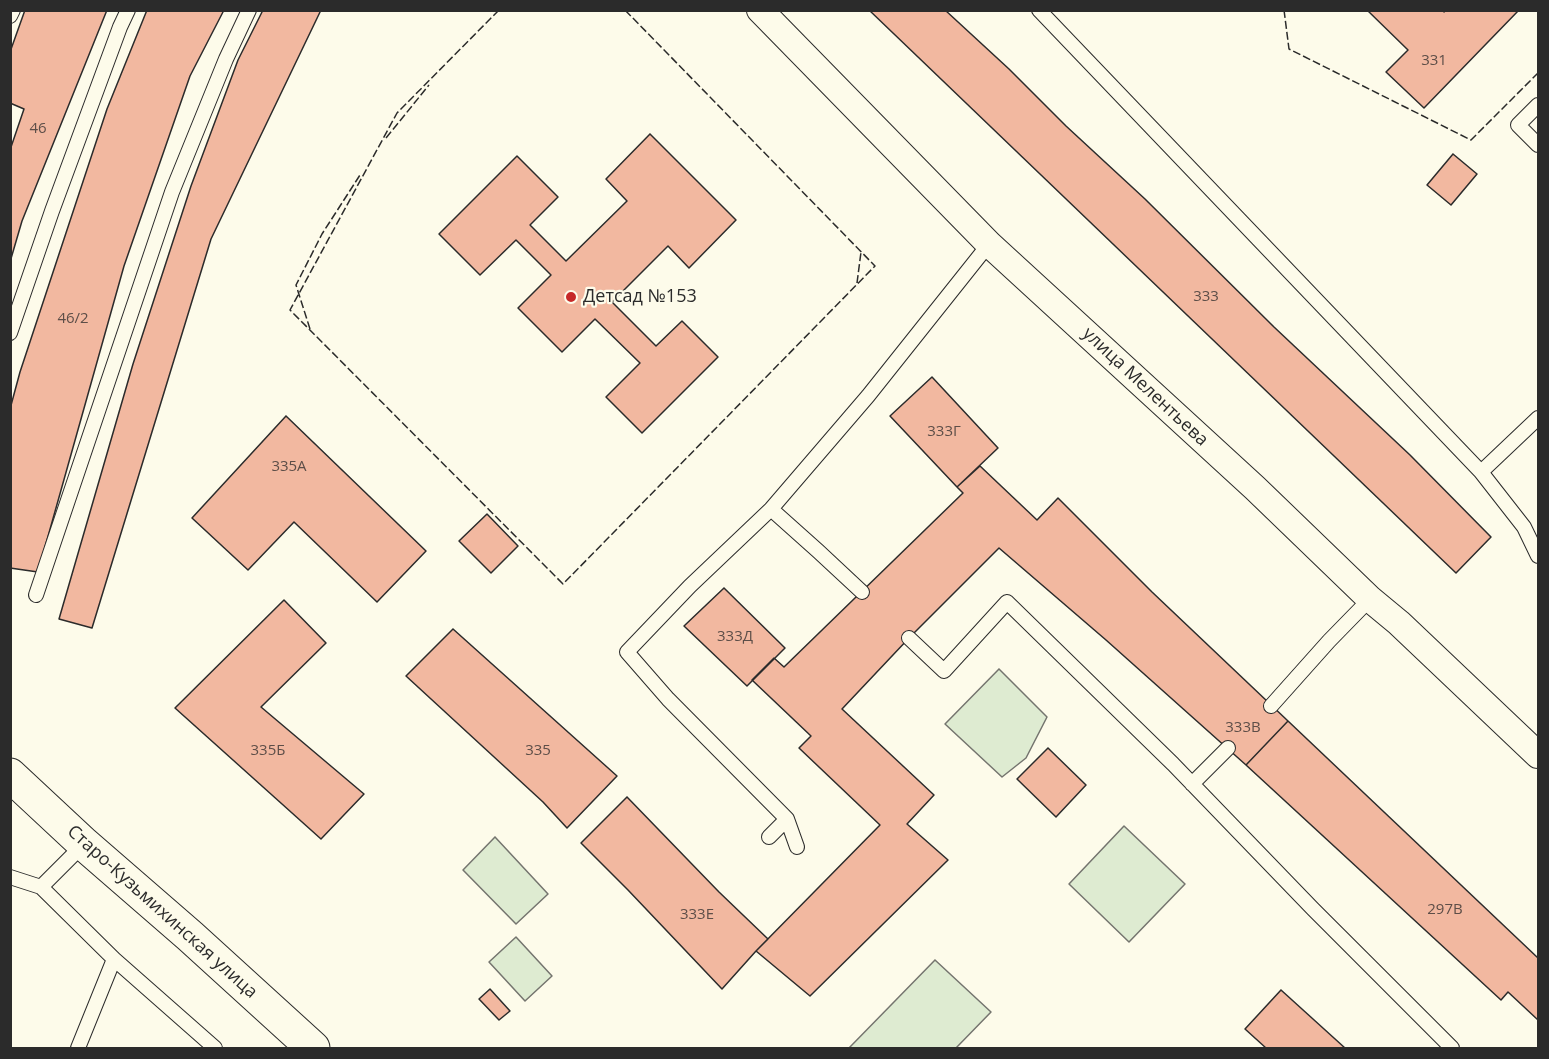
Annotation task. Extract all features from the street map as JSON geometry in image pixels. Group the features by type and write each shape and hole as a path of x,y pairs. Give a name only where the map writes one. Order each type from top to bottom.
{"main road":[{"name":"Старо-Кузьмихинская улица","path":"10,775 84,844 314,1048"}],"street":[{"name":"улица Мелентьева","path":"760,10 989,244 1255,488 1370,599 1399,623 1539,755"}],"lane":[{"path":"10,16 13,10"},
{"path":"10,333 52,211 128,10"},
{"path":"36,595 172,192 249,10"},
{"path":"1039,10 1481,472 1524,527 1539,556"},
{"path":"1539,105 1518,125 1539,146"},
{"path":"797,847 787,819 668,699 627,652 690,586 771,509 868,396 989,244"},
{"path":"1481,472 1539,418"},
{"path":"771,509 862,592"},
{"path":"1271,706 1370,599"},
{"path":"909,638 944,671 1007,602 1192,784 1452,1048"},
{"path":"1192,784 1228,748"},
{"path":"769,837 787,819"},
{"path":"41,886 84,844"},
{"path":"10,877 41,886 114,958 215,1048"},
{"path":"78,1048 114,958"}],"green space":[{"path":"999,669 1047,717 1026,758 1002,777 945,724"},
{"path":"1124,826 1185,884 1129,942 1069,884"},
{"path":"495,837 548,894 516,924 463,870"},
{"path":"516,937 552,976 525,1001 489,962"},
{"path":"935,960 991,1012 956,1048 849,1048"}],"building":[{"path":"25,10 107,10 22,221 10,262 10,150 24,109 10,103 10,52"},
{"path":"147,10 224,10 190,76 124,266 38,572 10,568 10,409 20,372 107,109"},
{"path":"263,10 321,10 211,239 92,628 59,619 133,364 191,186 238,60"},
{"path":"869,10 945,10 1145,199 1274,327 1410,455 1491,537 1456,573"},
{"path":"1367,10 1443,10 1444,12 1446,10 1519,10 1424,108 1386,72 1408,50"},
{"path":"650,134 736,220 689,268 668,246 612,302 656,346 682,321 718,357 642,433 606,397 640,363 595,319 562,352 518,308 551,275 516,240 480,275 439,234 517,156 558,197 530,225 566,261 627,201 606,179"},
{"path":"1453,154 1477,174 1451,205 1427,185"},
{"path":"932,377 998,448 957,487 890,416"},
{"path":"286,416 426,551 377,602 294,522 248,570 192,518"},
{"path":"980,466 1037,520 1058,498 1152,592 1288,721 1246,765 999,548 842,709 934,795 907,824 948,860 810,996 756,951 880,825 799,748 811,736 752,680 774,658 784,667 963,493 957,487"},
{"path":"487,514 518,546 491,573 459,541"},
{"path":"724,588 785,648 747,686 684,626"},
{"path":"284,600 326,643 261,707 364,794 321,839 175,708"},
{"path":"453,629 617,776 567,828 543,802 406,676"},
{"path":"1288,721 1538,958 1538,1020 1508,992 1501,1000 1246,765"},
{"path":"1048,748 1086,785 1056,817 1017,779"},
{"path":"627,797 768,939 722,989 581,843"},
{"path":"490,989 510,1011 499,1020 479,999"},
{"path":"1281,990 1345,1048 1266,1048 1245,1029"}],"fence":[{"path":"499,10 397,113 290,310 563,584 875,266 625,10"},
{"path":"1284,10 1289,49 1471,140 1538,73"},
{"path":"386,138 429,85"},
{"path":"310,329 296,285 322,234 360,175"},
{"path":"857,283 860,251"}],"place":[{"name":"Детсад №153","path":"571,297"}]}
